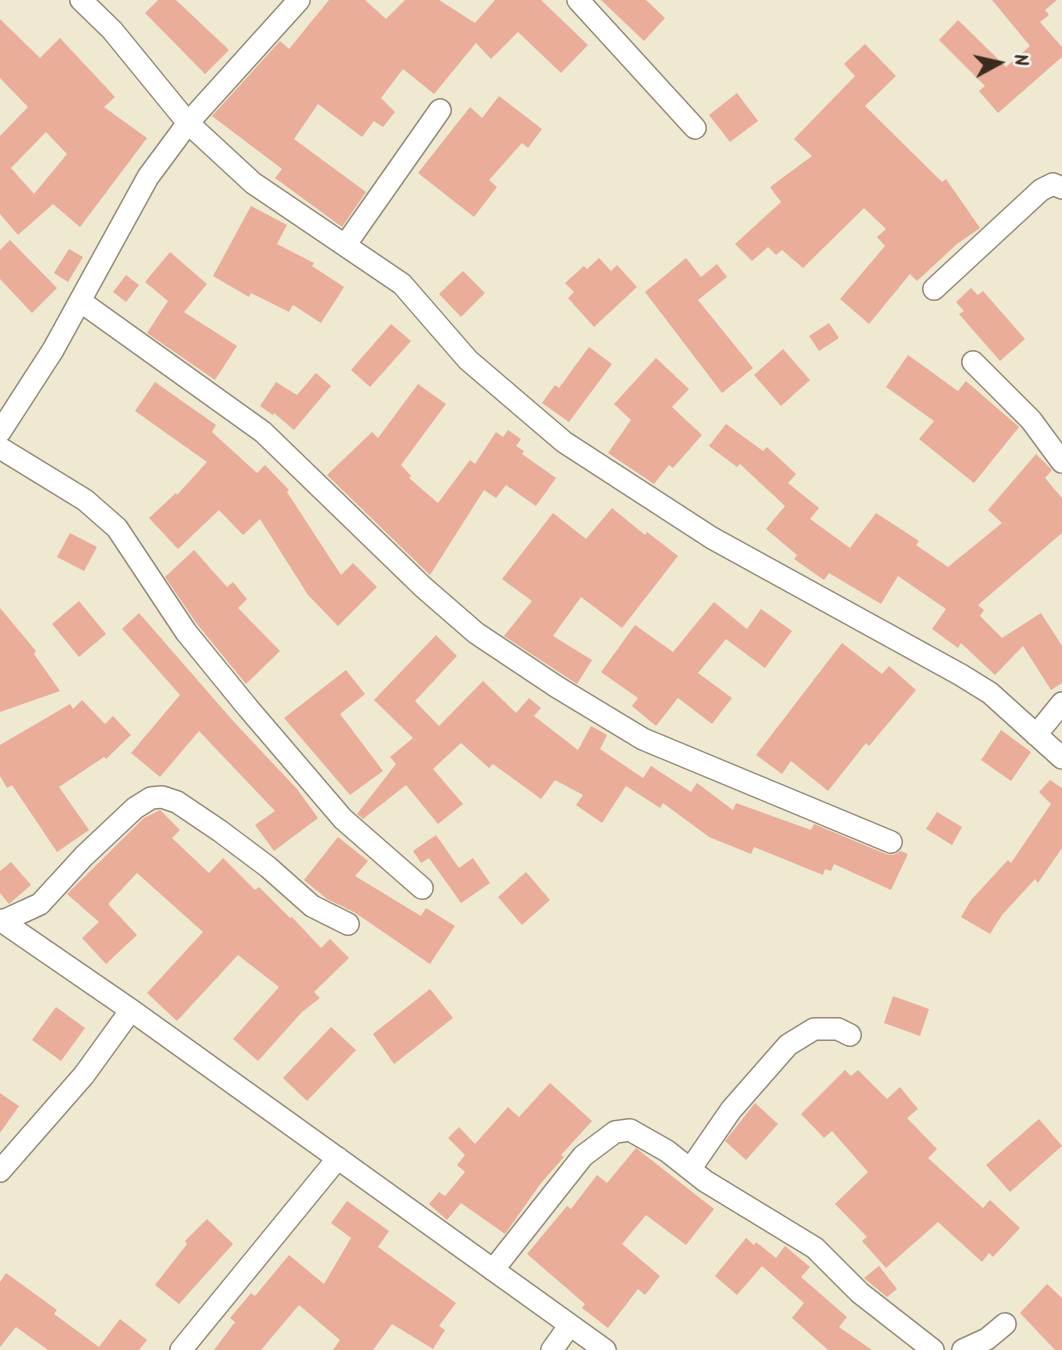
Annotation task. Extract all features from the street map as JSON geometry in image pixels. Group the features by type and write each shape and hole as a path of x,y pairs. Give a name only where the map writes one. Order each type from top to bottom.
{"street":[{"path":"81,0 112,30 188,123 253,183 402,284 468,360 564,442 712,538 990,693 1062,758"},
{"path":"0,432 53,350 148,177 188,123 299,0"},
{"path":"578,0 695,128"},
{"path":"346,244 440,110"},
{"path":"934,289 1041,190 1053,184 1062,188"},
{"path":"80,300 263,432 432,595 477,633 545,680 643,739 891,842"},
{"path":"973,362 1031,421 1060,456"},
{"path":"0,448 85,500 117,527 186,632 248,708 343,819 422,888"},
{"path":"1036,735 1062,702"},
{"path":"2,921 40,904 84,856 135,808 151,798 162,797 177,802 220,831 268,867 312,906 348,924"},
{"path":"2,921 131,1010 606,1350"},
{"path":"0,1171 84,1075 131,1010"},
{"path":"691,1168 731,1111 788,1045 814,1029 838,1029 850,1035"},
{"path":"493,1270 576,1164 599,1141 615,1132 630,1130 644,1136 691,1168 705,1181 815,1248 860,1293 933,1350"},
{"path":"181,1350 338,1158"},
{"path":"964,1350 986,1339 1005,1324"},
{"path":"552,1350 570,1325"}],"building":[{"path":"158,0 176,0 229,50 205,74 145,13"},
{"path":"329,0 365,0 386,19 405,0 439,0 475,23 495,0 541,0 588,45 561,73 518,32 491,59 476,43 434,94 403,69 381,98 395,112 383,127 374,121 362,137 318,104 294,139 366,192 342,227 275,178 282,169 212,116 280,41 289,49"},
{"path":"601,0 646,0 665,18 644,41"},
{"path":"992,0 1057,0 1045,10 1049,15 1040,22 1062,47 1062,57 998,113 979,91 985,86 939,40 958,20 1006,67 1030,46"},
{"path":"0,19 40,58 60,38 115,97 104,107 147,138 80,227 53,204 18,235 0,214 0,136 28,107 0,78","holes":["46,132 67,154 34,194 11,168"]},
{"path":"865,44 896,76 865,106 942,182 946,179 980,228 957,244 917,281 910,274 869,324 840,299 885,246 877,237 886,229 864,208 803,268 782,250 776,255 768,247 752,261 735,244 781,202 770,187 812,156 794,139 855,76 844,64"},
{"path":"737,93 758,121 730,142 709,115"},
{"path":"499,96 542,129 528,148 522,143 489,180 497,187 474,217 418,173 470,107 482,118"},
{"path":"251,206 287,225 277,244 314,263 312,266 344,287 321,323 293,305 289,312 251,293 249,297 213,276"},
{"path":"10,240 57,288 32,313 0,279 0,250"},
{"path":"69,249 83,257 68,282 54,273"},
{"path":"170,252 207,284 184,312 237,346 215,380 147,333 168,301 145,282"},
{"path":"599,258 611,271 617,265 637,287 594,327 568,298 574,292 565,283 584,266 587,269"},
{"path":"686,258 701,277 717,264 727,277 698,300 753,368 722,393 645,292"},
{"path":"463,271 485,293 461,317 439,294"},
{"path":"126,275 139,285 126,302 113,292"},
{"path":"971,288 978,295 983,291 1025,339 1000,361 959,314 964,311 956,302"},
{"path":"829,323 839,338 819,351 809,336"},
{"path":"391,324 411,341 370,387 351,370"},
{"path":"589,347 612,364 569,422 542,403 555,385 559,388"},
{"path":"783,349 810,380 781,406 754,375"},
{"path":"908,355 958,391 966,381 1019,427 974,483 919,439 934,421 886,387"},
{"path":"656,358 689,389 672,407 702,435 673,468 669,465 654,484 608,453 631,420 614,404"},
{"path":"316,373 331,386 294,430 274,413 273,415 260,406 276,382 297,395"},
{"path":"155,382 216,425 212,432 257,473 265,465 289,490 287,492 341,575 353,563 377,587 338,626 308,595 260,519 243,535 219,510 178,549 149,518 176,493 177,495 207,462 135,411"},
{"path":"418,384 446,404 401,465 411,476 409,478 438,503 470,460 475,464 496,432 503,437 508,430 521,439 516,446 524,451 522,454 556,478 536,506 506,485 496,498 484,490 430,575 327,475 372,432 378,438"},
{"path":"726,424 763,451 767,447 796,474 788,483 819,508 810,519 850,548 876,513 919,541 916,545 948,567 1002,523 988,510 1036,454 1052,470 1045,478 1062,498 1062,533 978,605 984,610 980,616 1002,638 1041,613 1062,646 1062,683 1051,690 1023,646 995,675 961,643 958,648 932,629 946,609 898,576 881,604 829,573 824,580 794,559 797,555 766,529 785,506 740,464 737,467 709,446"},
{"path":"612,508 645,535 647,532 678,556 622,628 581,597 553,636 592,660 577,684 504,636 532,601 502,579 553,513 586,539"},
{"path":"70,533 97,547 84,571 57,557"},
{"path":"194,550 227,587 233,582 247,599 238,608 280,651 246,684 197,624 165,577"},
{"path":"79,601 106,634 79,657 52,624"},
{"path":"714,602 747,629 761,609 792,631 765,668 726,639 698,673 732,698 712,724 678,698 656,726 632,706 638,698 601,672 635,625 673,652"},
{"path":"0,608 36,651 34,654 60,691 0,712"},
{"path":"139,613 234,722 297,789 318,818 274,851 255,825 275,811 199,731 160,777 131,753 180,695 122,629"},
{"path":"436,635 457,656 415,701 439,726 483,681 516,713 529,698 541,708 534,716 578,750 591,726 607,735 600,749 643,778 651,766 691,792 697,783 733,810 736,803 811,830 814,824 886,854 893,855 901,851 908,854 891,890 834,864 831,871 825,869 823,875 754,847 751,854 709,837 663,803 660,808 626,786 602,823 576,805 583,795 555,780 541,799 493,764 489,768 461,743 433,769 463,804 438,824 406,785 363,819 357,814 396,764 390,757 413,738 374,700"},
{"path":"842,643 882,674 889,666 916,690 869,746 866,743 828,791 791,761 782,774 756,755"},
{"path":"346,670 365,694 340,714 383,771 350,795 284,718"},
{"path":"82,700 105,724 113,716 131,735 106,759 104,757 59,787 89,830 57,852 12,785 7,788 0,776 0,745 70,704 73,709"},
{"path":"1001,730 1031,752 1011,781 981,760"},
{"path":"1050,780 1062,788 1062,848 1038,883 1035,879 1002,915 990,934 961,917 971,900 1008,860 1011,863 1051,804 1039,792"},
{"path":"160,810 180,830 172,838 209,873 223,858 255,890 259,887 292,917 321,948 330,939 349,958 314,992 320,998 302,1012 258,1061 233,1039 279,987 238,955 177,1021 147,993 203,932 137,873 108,904 137,935 106,964 82,938 99,922 67,894 144,818"},
{"path":"937,812 962,827 952,845 926,829"},
{"path":"436,835 459,868 473,858 490,883 461,903 429,858 421,863 413,851"},
{"path":"338,837 368,861 355,876 421,916 426,908 455,926 430,964 354,912 327,899 304,880"},
{"path":"11,862 31,885 9,904 0,893 0,871"},
{"path":"526,872 550,900 522,925 498,897"},
{"path":"430,989 453,1018 394,1064 373,1034"},
{"path":"893,996 929,1009 920,1036 884,1023"},
{"path":"56,1007 85,1028 61,1061 32,1040"},
{"path":"331,1027 356,1050 307,1101 283,1078"},
{"path":"845,1070 851,1076 858,1070 887,1099 900,1087 918,1109 907,1118 937,1149 928,1158 983,1208 990,1200 1020,1228 993,1257 989,1253 982,1262 938,1222 886,1268 862,1241 867,1237 835,1204 868,1172 832,1131 824,1138 801,1114"},
{"path":"550,1083 592,1121 561,1155 564,1157 541,1183 505,1234 461,1203 447,1220 429,1204 439,1192 445,1196 465,1172 457,1165 465,1155 448,1138 459,1127 475,1144 508,1107 519,1117"},
{"path":"0,1093 19,1106 0,1133"},
{"path":"755,1103 778,1124 746,1160 725,1141"},
{"path":"1039,1119 1062,1146 1010,1192 986,1165"},
{"path":"636,1148 714,1209 686,1245 646,1215 622,1244 660,1276 645,1295 638,1289 608,1328 582,1308 585,1304 527,1254 567,1206 571,1209 597,1175 607,1183"},
{"path":"347,1201 389,1231 378,1247 456,1303 439,1326 445,1330 433,1349 392,1324 373,1350 333,1350 340,1340 299,1305 261,1350 214,1350 235,1322 230,1318 251,1293 255,1296 289,1255 324,1284 351,1238 331,1223"},
{"path":"207,1219 233,1244 179,1304 155,1285 187,1244 185,1241"},
{"path":"746,1238 754,1245 756,1242 776,1258 785,1246 810,1267 801,1277 847,1317 839,1327 872,1350 828,1350 792,1318 804,1303 762,1266 737,1295 715,1276"},
{"path":"879,1266 897,1289 887,1297 864,1278"},
{"path":"6,1273 57,1310 54,1314 99,1347 120,1319 147,1340 139,1350 48,1350 16,1327 0,1347 0,1282"},
{"path":"1047,1284 1062,1298 1062,1350 1055,1350 1020,1313"}]}
